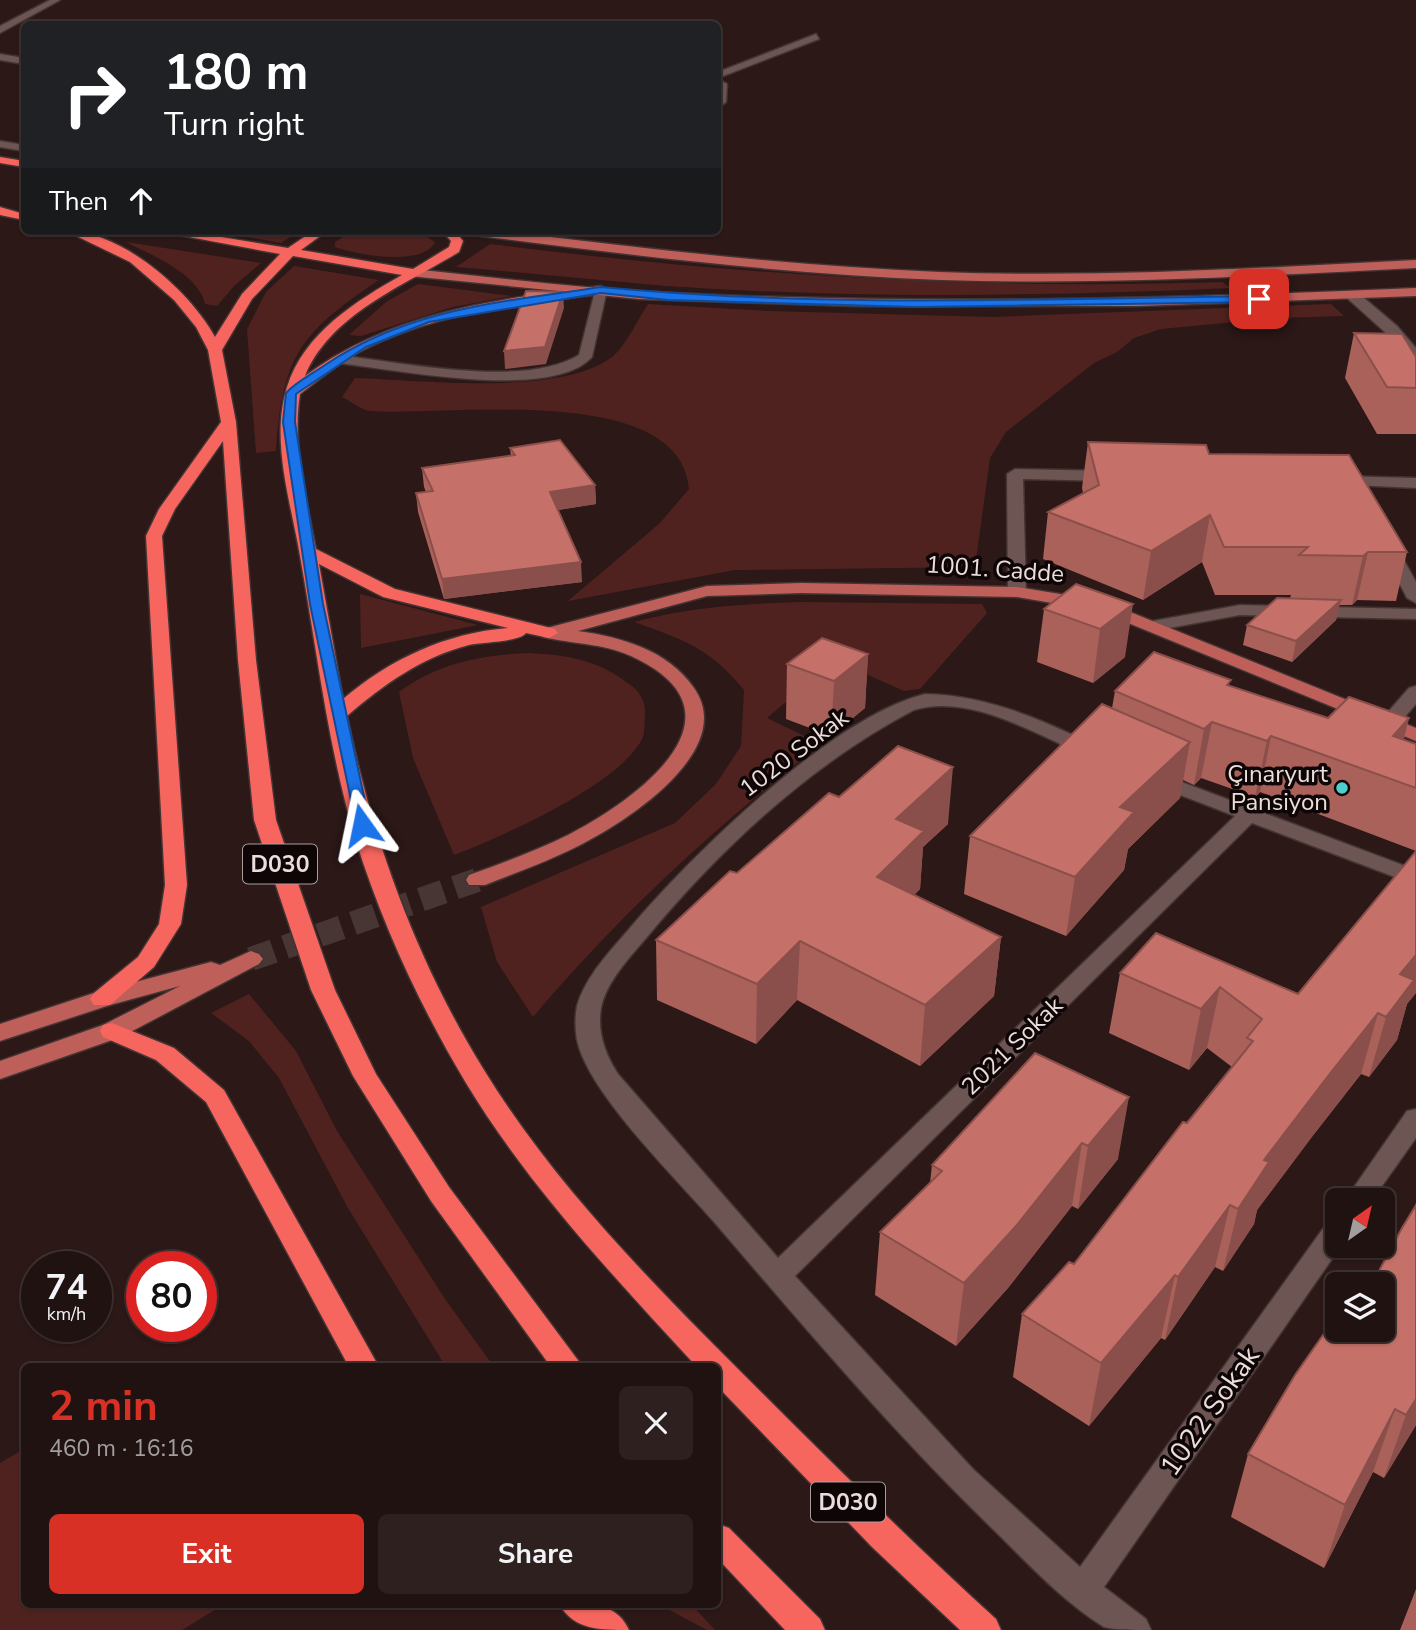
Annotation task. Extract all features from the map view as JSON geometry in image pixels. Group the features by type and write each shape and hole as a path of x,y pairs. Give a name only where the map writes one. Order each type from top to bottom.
{"highway":[{"path":"0,160 21,164"},
{"path":"0,200 21,204"},
{"path":"0,211 21,216"},
{"name":"D030","path":"81,235 134,259 179,297 202,326 215,351 229,422 247,660 265,820 323,990 365,1076 440,1194 565,1363"},
{"path":"185,235 413,273"},
{"path":"215,351 239,303 289,254 315,235"},
{"name":"D030","path":"452,235 457,241 455,249 354,309 328,331 300,370 291,393 291,448 308,552 362,825 398,921 437,1006 485,1092 574,1213 713,1363"},
{"path":"291,393 337,359 363,344 425,320 492,304 601,290"},
{"path":"102,999 146,962 170,924 176,885 154,536 167,509 229,422"},
{"path":"308,552 389,593 549,633"},
{"path":"339,713 387,674 434,648 496,634 549,633"},
{"path":"112,1031 165,1054 215,1096 362,1363"},
{"name":"D030","path":"721,1371 883,1537 984,1630"},
{"path":"721,1541 808,1630"},
{"path":"581,1608 612,1630"}],"main road":[{"path":"508,235 760,264 940,276 1118,278 1416,264"},
{"path":"413,273 668,297 916,304 1075,304 1416,292"},
{"name":"1001. Cadde","path":"549,633 707,591 815,588 1017,592 1103,606 1416,736"},
{"path":"477,880 542,855 611,819 644,793 691,743 697,720 696,703 686,686 669,670 647,654 617,643 549,633"},
{"path":"0,1034 102,999 251,959 112,1031 0,1070"},
{"path":"102,999 112,1031"}],"street":[{"path":"0,30 56,0"},
{"path":"16,22 21,22"},
{"path":"721,74 816,37"},
{"path":"0,57 21,60"},
{"path":"721,84 721,102"},
{"path":"0,144 21,148"},
{"path":"337,359 505,377 525,378 559,371 585,357 601,290"},
{"path":"1352,295 1392,329 1416,356"},
{"path":"1017,592 1015,474 1124,476"},
{"path":"1327,481 1416,483"},
{"path":"1353,481 1365,505"},
{"path":"1378,528 1416,598"},
{"path":"1153,626 1240,610 1416,614"},
{"path":"1388,724 1416,692"},
{"name":"1020 Sokak","path":"1108,758 1027,722 994,712 924,700 908,705 850,741 727,838 611,963 589,1003 587,1037 597,1063 639,1118 951,1469 1081,1592 1134,1630"},
{"path":"1132,769 1247,816 1416,878"},
{"name":"2021 Sokak","path":"777,1276 1247,816"},
{"path":"1366,1188 1416,1118"},
{"name":"1022 Sokak","path":"1081,1592 1325,1247"}],"shaded area":[{"path":"236,235 293,235 281,243"},
{"path":"346,235 422,235 435,242 428,250 417,254 389,257 335,247 335,242"},
{"path":"126,242 261,263 234,286 217,306 205,304 194,283 173,267"},
{"path":"490,244 672,264 855,278 1038,284 1222,282 1232,288 1020,294 807,293 666,286 456,267"},
{"path":"294,266 379,280 331,315 300,349 284,392 276,451 256,453 247,329 266,292"},
{"path":"418,284 511,296 453,307 361,336 349,335 386,302"},
{"path":"648,304 768,311 993,317 1331,304 1344,316 1277,318 1161,329 1134,338 1117,352 1094,363 1006,432 990,458 975,567 735,570 568,601 660,523 689,489 676,455 646,432 603,418 554,411 370,411 342,397 355,378 451,383 525,382 588,369 617,352"},
{"path":"360,594 478,625 361,648"},
{"path":"800,602 982,604 987,613 920,689 904,691 859,671 813,679 767,718 821,744 706,840 634,907 533,1017 497,962 481,907 675,823 716,784 741,746 744,690 732,676 695,647 634,622 716,607"},
{"path":"529,653 582,660 606,669 633,687 642,697 644,706 643,737 631,755 586,790 529,822 454,855 413,758 399,692 429,674 461,662"},
{"path":"249,994 296,1051 337,1131 445,1299 491,1363 444,1363 348,1208 279,1078 249,1041 211,1013"},
{"path":"21,1451 21,1608 218,1608 182,1630 0,1630 0,1463"},
{"path":"666,1608 695,1608 715,1630 707,1630"}],"building":[{"path":"526,291 563,292 545,347 504,351"},
{"path":"1354,333 1402,334 1416,357 1416,388 1387,387"},
{"path":"560,440 595,485 550,492 581,562 442,579 416,493 433,491 422,468 515,455 510,448"},
{"path":"1088,442 1206,445 1209,454 1349,455 1407,552 1368,552 1363,556 1299,555 1308,547 1224,547 1210,515 1151,551 1048,512 1099,485"},
{"path":"1076,584 1133,604 1100,629 1044,609"},
{"path":"1277,598 1341,600 1296,641 1247,625"},
{"path":"822,638 868,654 834,681 787,664"},
{"path":"1154,652 1231,680 1227,685 1328,718 1349,697 1409,718 1393,736 1416,744 1416,788 1271,736 1267,741 1212,722 1204,729 1115,691"},
{"path":"1102,704 1190,742 1120,807 1134,812 1075,877 970,836"},
{"path":"898,746 953,767 896,819 924,831 877,877 1001,937 925,1005 800,941 757,984 656,940 730,871 737,873 829,793 839,797"},
{"path":"1416,851 1416,955 1400,974 1414,980 1386,1017 1378,1013 1328,1076 1264,1160 1269,1162 1238,1209 1230,1205 1178,1277 1175,1275 1101,1363 1022,1314 1069,1262 1074,1264 1183,1122 1187,1123 1253,1041 1247,1038 1262,1019 1220,987 1201,1009 1120,973 1156,933 1298,994"},
{"path":"1035,1053 1129,1097 1088,1146 1082,1143 1016,1226 964,1283 880,1232 942,1171 932,1165"},
{"path":"1416,1205 1416,1399 1406,1415 1395,1409 1345,1505 1248,1454 1295,1375 1325,1332 1325,1342 1395,1342 1395,1272 1378,1272 1386,1258 1395,1258 1395,1241"}],"tunnel":[{"path":"251,959 477,880"}],"place":[{"name":"Çınaryurt Pansiyon","path":"1342,788"}],"route":[{"path":"362,825 317,604 289,422 291,393 337,359 363,344 425,320 492,304 601,290 668,297 916,304 1075,304 1259,299"}]}
